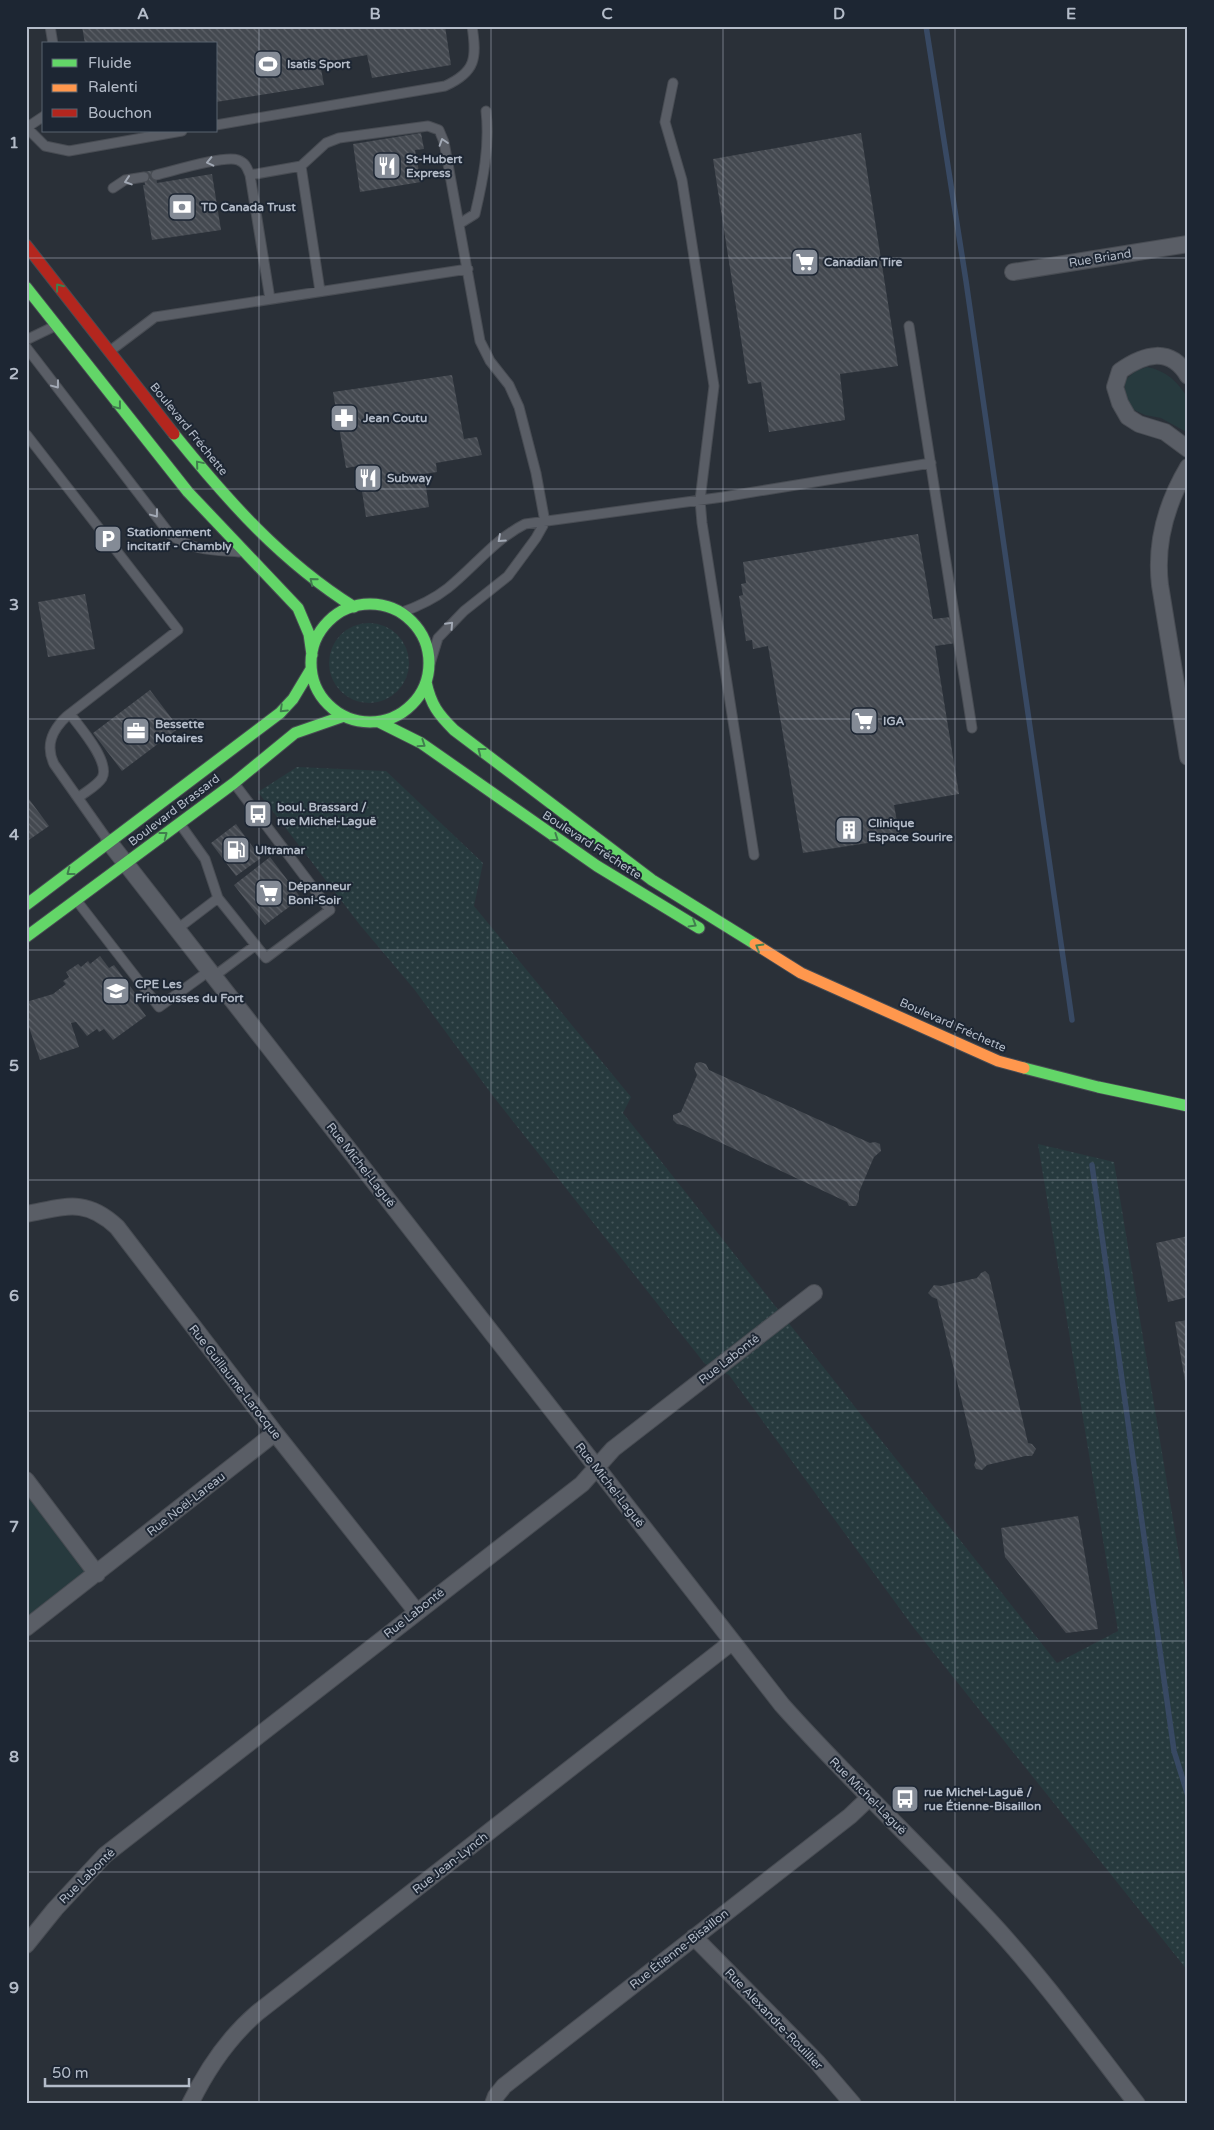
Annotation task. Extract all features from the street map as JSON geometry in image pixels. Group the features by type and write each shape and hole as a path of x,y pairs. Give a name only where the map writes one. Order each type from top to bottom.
{"main road":[{"name":"Boulevard Fréchette","path":"26,245 180,442 252,523 313,581 354,607"},
{"path":"26,287 167,466 215,522 298,608 309,634 312,654"},
{"path":"386,606 400,613 414,625 424,640 428,653 429,668 426,682 420,695 411,706 399,715 379,722 367,722 344,716 329,706 320,695 315,684 311,669 314,642 325,625 342,612 354,607 386,606"},
{"name":"Boulevard Brassard","path":"26,905 280,713 293,699 311,669"},
{"name":"Boulevard Fréchette","path":"426,682 430,701 440,716 454,730 519,781 652,880 801,973 998,1061 1098,1087 1188,1106"},
{"name":"Boulevard Brassard","path":"26,937 234,783 295,733 344,716"},
{"name":"Boulevard Fréchette","path":"379,722 421,742 513,809 597,866 707,932"},
{"name":"Boulevard Fréchette","path":"755,958 772,966 801,973"}],"street":[{"name":"Rue Briand","path":"1013,272 1188,244"},
{"path":"1188,376 1182,367 1168,356 1151,356 1134,360 1120,371 1115,387 1120,403 1128,417 1139,424 1165,432 1188,449"},
{"path":"1188,467 1166,514 1160,536 1158,559 1160,585 1188,757"},
{"name":"Rue Michel-Laguë","path":"109,842 732,1642 789,1712 868,1798 944,1873 1029,1965 1136,2104"},
{"name":"Rue Guillaume-Larocque","path":"26,1214 77,1206 96,1211 109,1220 123,1235 275,1434 416,1611"},
{"name":"Rue Labonté","path":"26,1945 55,1909 105,1855 416,1611 582,1484 613,1450 814,1293"},
{"name":"Rue Noël-Lareau","path":"26,1628 275,1434"},
{"path":"26,1480 97,1574"},
{"name":"Rue Jean-Lynch","path":"190,2104 214,2061 240,2029 257,2013 732,1642"},
{"name":"Rue Étienne-Bisaillon","path":"494,2104 496,2096 504,2086 850,1816 868,1798"},
{"name":"Rue Alexandre-Rouillier","path":"694,1937 816,2062 852,2104"}],"lane":[{"path":"50,26 53,42"},
{"path":"218,126 445,86 462,78 474,61 476,50 472,26"},
{"path":"672,83 664,122 682,180 714,386 700,500 754,855"},
{"path":"460,224 474,214 484,177 489,131 486,111"},
{"path":"42,117 26,128 45,146 69,151 176,132"},
{"path":"250,175 301,166 326,143 339,138 428,126 439,130 444,142 480,341 486,356 509,385 519,406 536,473 544,522 536,538 508,576 464,611 438,638 429,668"},
{"path":"156,175 225,159 237,159 246,164 250,175 270,299"},
{"path":"301,166 320,291"},
{"path":"113,188 125,180 144,177"},
{"path":"109,352 156,317 468,269"},
{"path":"26,340 56,326"},
{"path":"909,326 932,463 972,728"},
{"path":"26,347 169,533 193,548 244,552"},
{"path":"26,434 178,630 58,724 50,738 50,751 54,764 109,842"},
{"path":"400,613 418,606 447,588 509,532 525,524 700,500 932,463"},
{"path":"70,714 97,751 104,770 100,780 78,798"},
{"path":"179,824 205,859 218,898 266,958 330,910 234,783"},
{"path":"176,930 218,898"},
{"path":"77,901 159,1007 256,946"}],"green space":[{"path":"1147,367 1166,374 1176,382 1188,399 1188,433 1161,418 1145,415 1132,409 1125,393 1125,380 1136,371"},
{"path":"361,623 377,623 398,634 409,655 409,671 398,692 377,703 361,703 347,697 335,685 329,671 329,655 335,641 347,629"},
{"path":"297,767 386,771 483,863 474,906 631,1097 623,1113 1057,1663 1118,1631 1038,1144 1114,1162 1188,1610 1188,1971 914,1628 729,1375 705,1364 493,1096 414,989 360,925 258,792"},
{"path":"26,1483 94,1578 26,1629"}],"building":[{"name":"Isatis Sport","path":"82,26 445,26 451,65 372,78 367,55 320,63 324,85 218,102 218,42 85,42"},
{"name":"St-Hubert Express","path":"421,133 424,149 415,150 421,182 360,192 353,144"},
{"name":"Canadian Tire","path":"861,133 898,366 840,374 845,420 769,432 761,382 748,384 713,159"},
{"name":"TD Canada Trust","path":"155,170 157,183 212,174 221,230 152,240 143,185 145,185 143,172"},
{"path":"452,375 464,439 477,437 482,455 436,463 437,472 424,474 429,507 366,517 358,466 346,468 333,392"},
{"name":"IGA","path":"918,534 933,619 951,617 956,643 935,646 959,794 894,805 900,838 803,853 768,646 753,649 752,640 746,641 739,596 743,595 741,584 746,583 743,562"},
{"path":"85,594 95,649 48,657 38,602"},
{"name":"Bessette Notaires","path":"150,690 179,728 122,771 93,733"},
{"path":"26,795 49,826 26,842"},
{"name":"Ultramar","path":"236,824 261,858 236,876 211,843"},
{"name":"Dépanneur Boni-Soir","path":"270,857 301,898 265,925 234,885"},
{"path":"100,956 109,968 114,965 139,998 135,1001 146,1016 113,1040 104,1029 99,1032 97,1029 87,1036 76,1022 71,1023 79,1047 40,1060 26,1018 26,1002 53,994 66,984 63,981 69,977 66,972 78,964 81,967 88,961 90,964"},
{"path":"696,1063 706,1064 709,1070 870,1143 880,1144 881,1151 874,1157 859,1192 856,1206 849,1206 847,1202 683,1125 677,1124 673,1120 673,1115 681,1112 697,1075 694,1068"},
{"path":"1188,1236 1188,1297 1168,1302 1156,1243"},
{"path":"985,1271 989,1275 1028,1443 1032,1444 1036,1449 1032,1456 987,1465 982,1470 976,1469 974,1465 976,1460 937,1299 928,1293 934,1285 941,1286 977,1278"},
{"path":"1188,1320 1188,1381 1185,1381 1175,1322"},
{"path":"1078,1516 1098,1629 1066,1633 1005,1557 1001,1528"}],"waterway":[{"path":"926,26 966,281 1072,1020"},
{"path":"1092,1165 1174,1751 1188,1796"}],"traffic: fast":[{"path":"26,287 188,492 298,608 309,634 312,655"},
{"path":"174,434 235,506 279,550 354,607"},
{"path":"370,604 392,609 412,621 424,641 429,663 424,685 412,705 392,717 370,722 348,717 328,705 316,685 311,663 316,641 328,621 348,609 370,604"},
{"path":"26,905 280,713 293,699 311,669"},
{"path":"426,682 436,709 454,730 652,880 755,944"},
{"path":"26,937 234,783 295,733 344,716"},
{"path":"379,722 421,743 597,866 699,928"},
{"path":"1024,1068 1098,1087 1188,1106"}],"traffic: slow":[{"path":"755,944 801,973 998,1061 1024,1068"}],"traffic: jam":[{"path":"26,245 174,434"}],"place":[{"name":"Isatis Sport","path":"268,64"},
{"name":"St-Hubert Express","path":"387,166"},
{"name":"TD Canada Trust","path":"182,207"},
{"name":"Canadian Tire","path":"805,262"},
{"name":"Jean Coutu","path":"344,418"},
{"name":"Subway","path":"368,478"},
{"name":"Stationnement incitatif - Chambly","path":"108,539"},
{"name":"IGA","path":"864,721"},
{"name":"Bessette Notaires","path":"136,731"},
{"name":"boul. Brassard / rue Michel-Laguë","path":"258,814"},
{"name":"Clinique Espace Sourire","path":"849,830"},
{"name":"Ultramar","path":"236,850"},
{"name":"Dépanneur Boni-Soir","path":"269,893"},
{"name":"CPE Les Frimousses du Fort","path":"116,991"},
{"name":"rue Michel-Laguë / rue Étienne-Bisaillon","path":"905,1799"}]}
